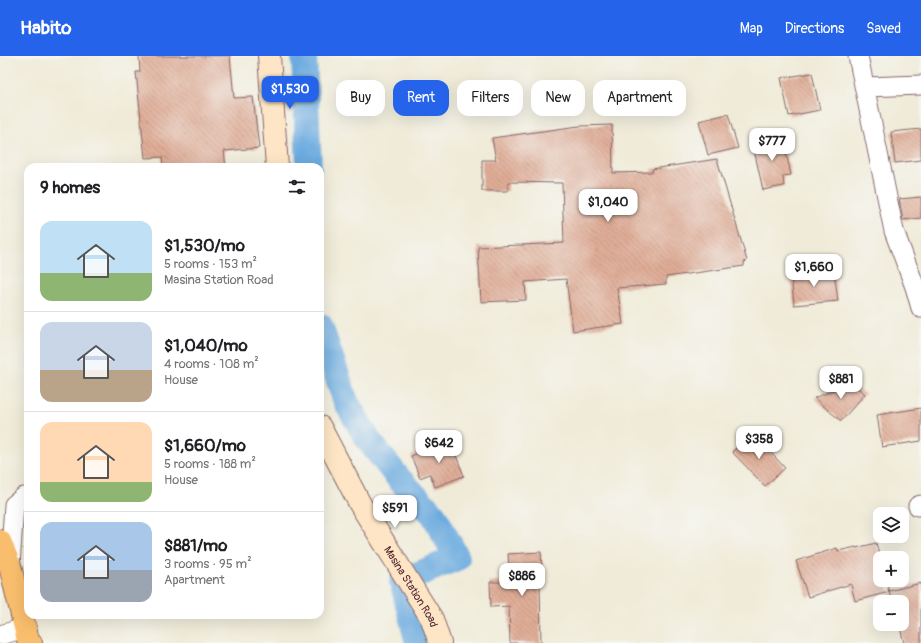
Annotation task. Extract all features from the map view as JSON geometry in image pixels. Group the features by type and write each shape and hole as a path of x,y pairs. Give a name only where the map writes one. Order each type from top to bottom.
{"main road":[{"path":"0,541 10,566 28,636"}],"street":[{"path":"269,56 277,163"},
{"path":"858,56 894,231 915,287 921,308"},
{"path":"865,87 921,85"},
{"name":"Masina Station Road","path":"324,435 360,504 432,619 440,643"},
{"path":"10,566 14,505 24,496"},
{"path":"0,635 28,636"}],"building":[{"path":"139,56 230,56 234,98 253,97 259,148 224,151 226,163 163,163 162,157 145,158 136,72 140,72"},
{"path":"812,73 820,110 789,116 781,78"},
{"path":"728,114 738,148 708,155 699,121"},
{"path":"612,125 613,173 653,172 652,169 717,159 747,261 744,262 744,266 666,277 666,284 617,288 623,324 573,331 566,279 525,282 526,300 481,302 478,247 564,243 562,183 508,182 508,191 482,191 482,160 496,160 492,138 579,126"},
{"path":"921,129 921,160 895,163 891,132"},
{"path":"782,135 791,175 783,176 784,186 763,190 752,141"},
{"path":"921,197 921,218 903,220 899,199"},
{"path":"834,271 838,301 794,305 791,275"},
{"path":"851,383 865,394 841,421 814,398"},
{"path":"921,408 921,441 882,447 877,415"},
{"path":"753,433 785,468 765,486 732,452"},
{"path":"450,440 464,476 435,487 430,474 420,478 411,456"},
{"path":"876,543 878,551 873,551 873,587 888,587 889,592 855,601 851,584 808,597 796,561 837,548 838,551"},
{"path":"541,552 543,582 540,582 541,643 510,643 509,606 491,607 490,582 510,582 508,554"},
{"path":"921,583 921,643 904,643 901,631 909,631 909,595 890,595 889,591"}],"waterway":[{"path":"304,56 309,163"},
{"path":"324,338 346,402 369,441 400,480 434,515 457,558 402,581 418,643"}]}
